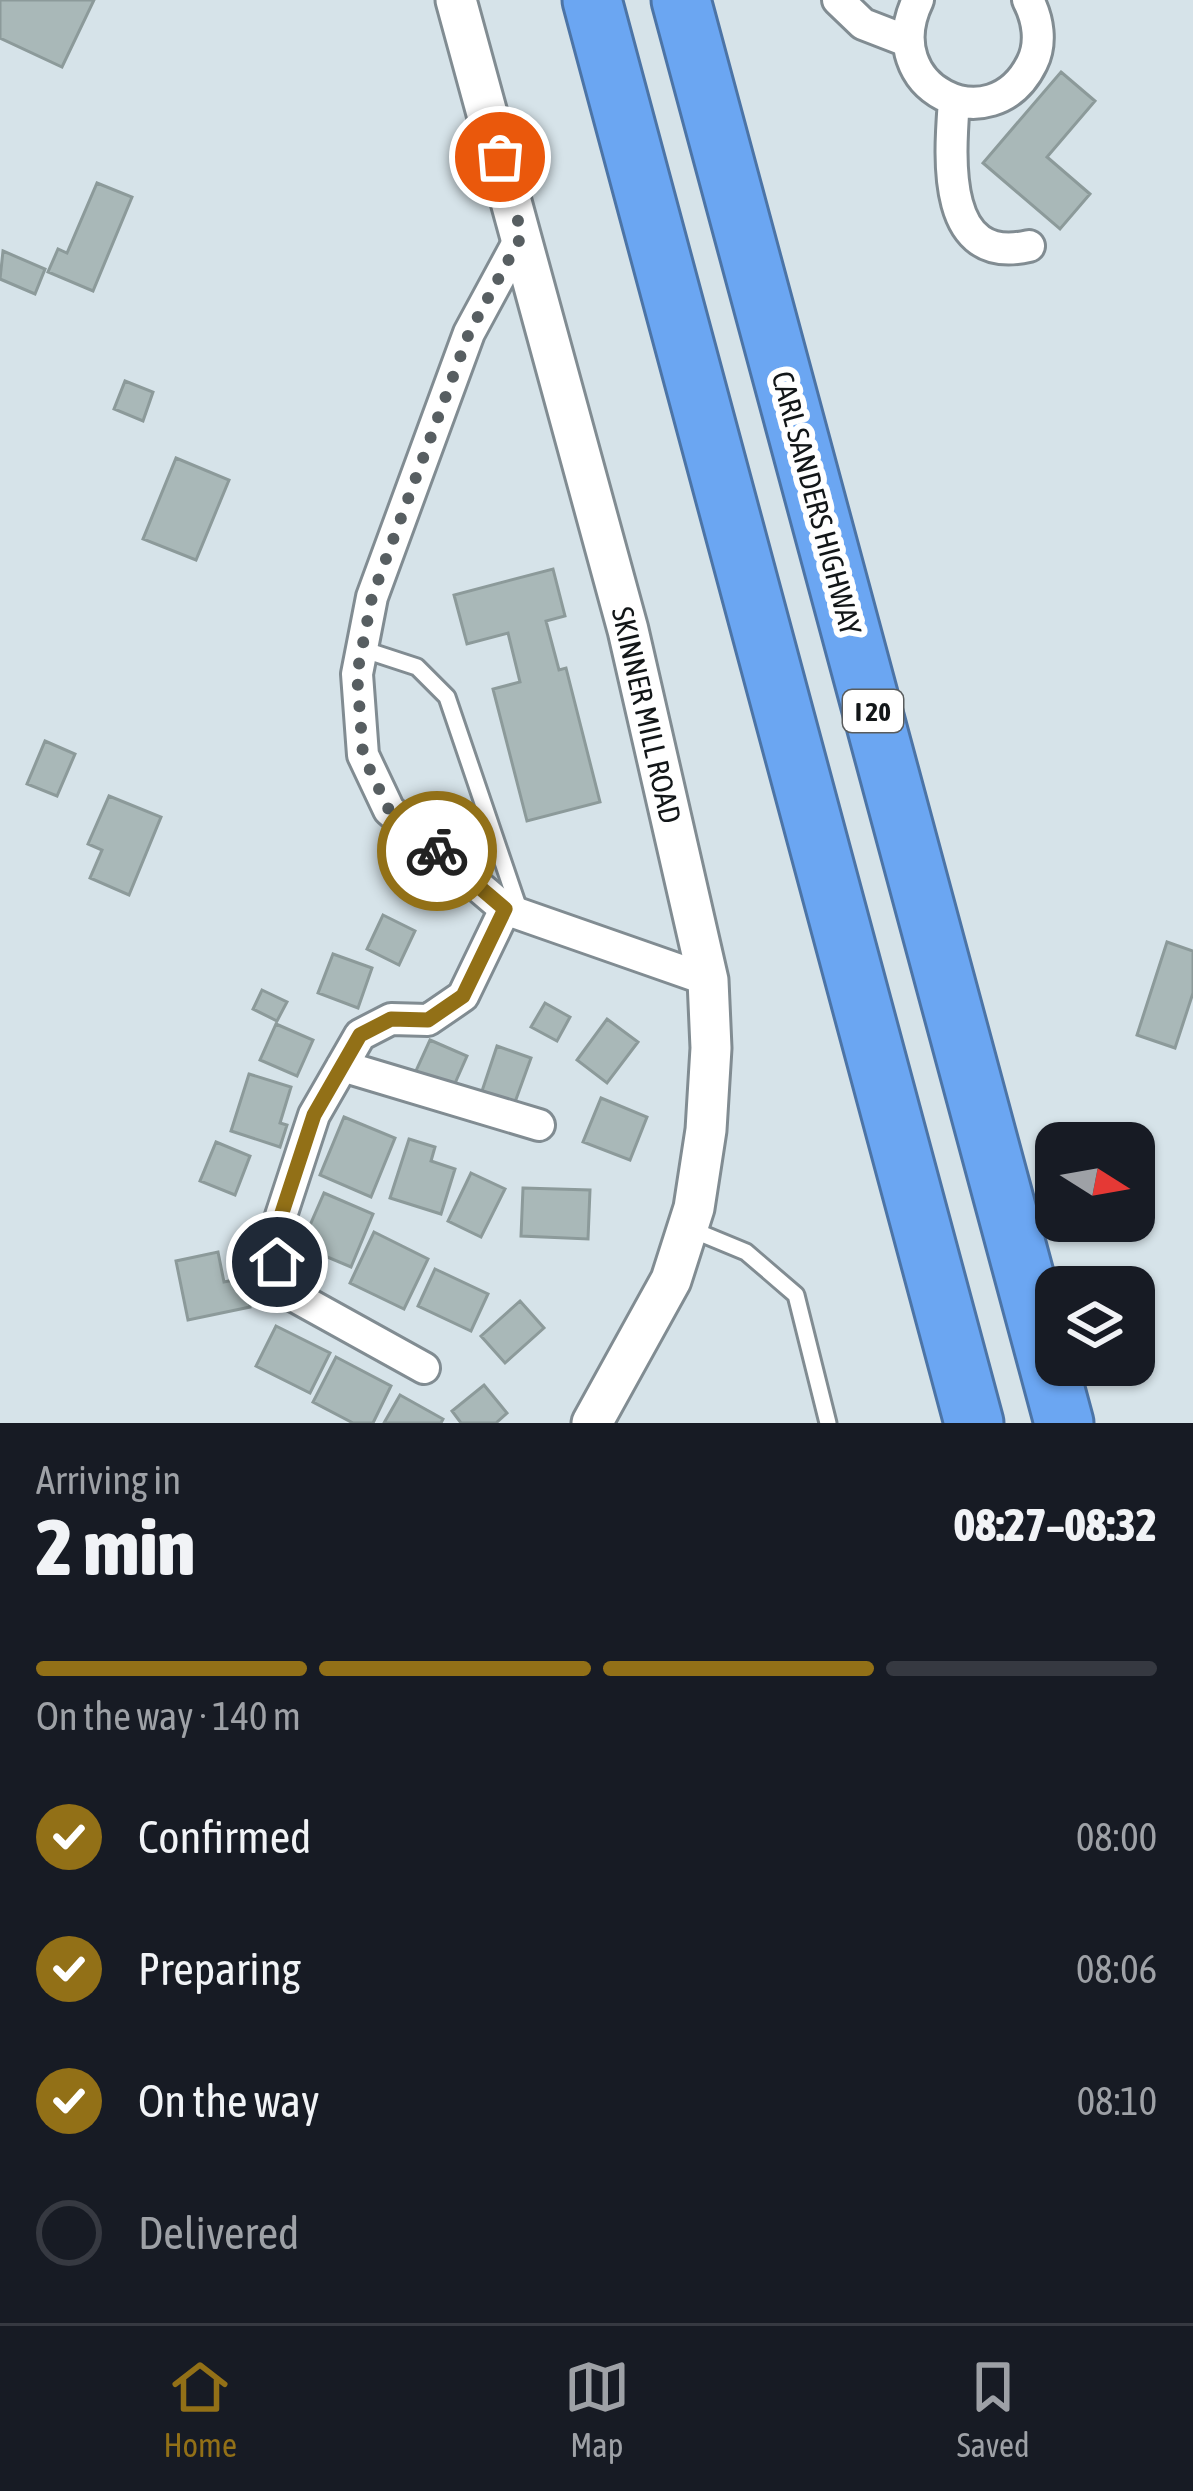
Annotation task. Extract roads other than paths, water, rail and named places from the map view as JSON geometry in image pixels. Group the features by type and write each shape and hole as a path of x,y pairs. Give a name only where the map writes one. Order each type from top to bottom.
{"highway":[{"path":"592,0 974,1423"},
{"name":"CARL SANDERS HIGHWAY","path":"681,0 1064,1423"}],"street":[{"name":"SKINNER MILL ROAD","path":"456,0 628,630 708,980 706,1130 688,1228 671,1280 592,1423"},
{"path":"838,0 863,24 907,41"},
{"path":"918,0 908,21 907,41 919,74 930,87 969,102 998,98 1024,78 1038,48 1038,26 1028,0"},
{"path":"954,100 953,180 965,227 989,246 1029,246"},
{"path":"522,235 469,333 372,597 357,674 363,755 389,810 513,912 708,980"},
{"path":"424,1368 294,1296 277,1262 277,1228 314,1115 360,1035 391,1019 428,1020 463,996 513,912"},
{"path":"342,1066 539,1125"}],"lane":[{"path":"362,649 417,668 447,698 513,912"},
{"path":"688,1228 746,1252 796,1295 828,1423"}]}
